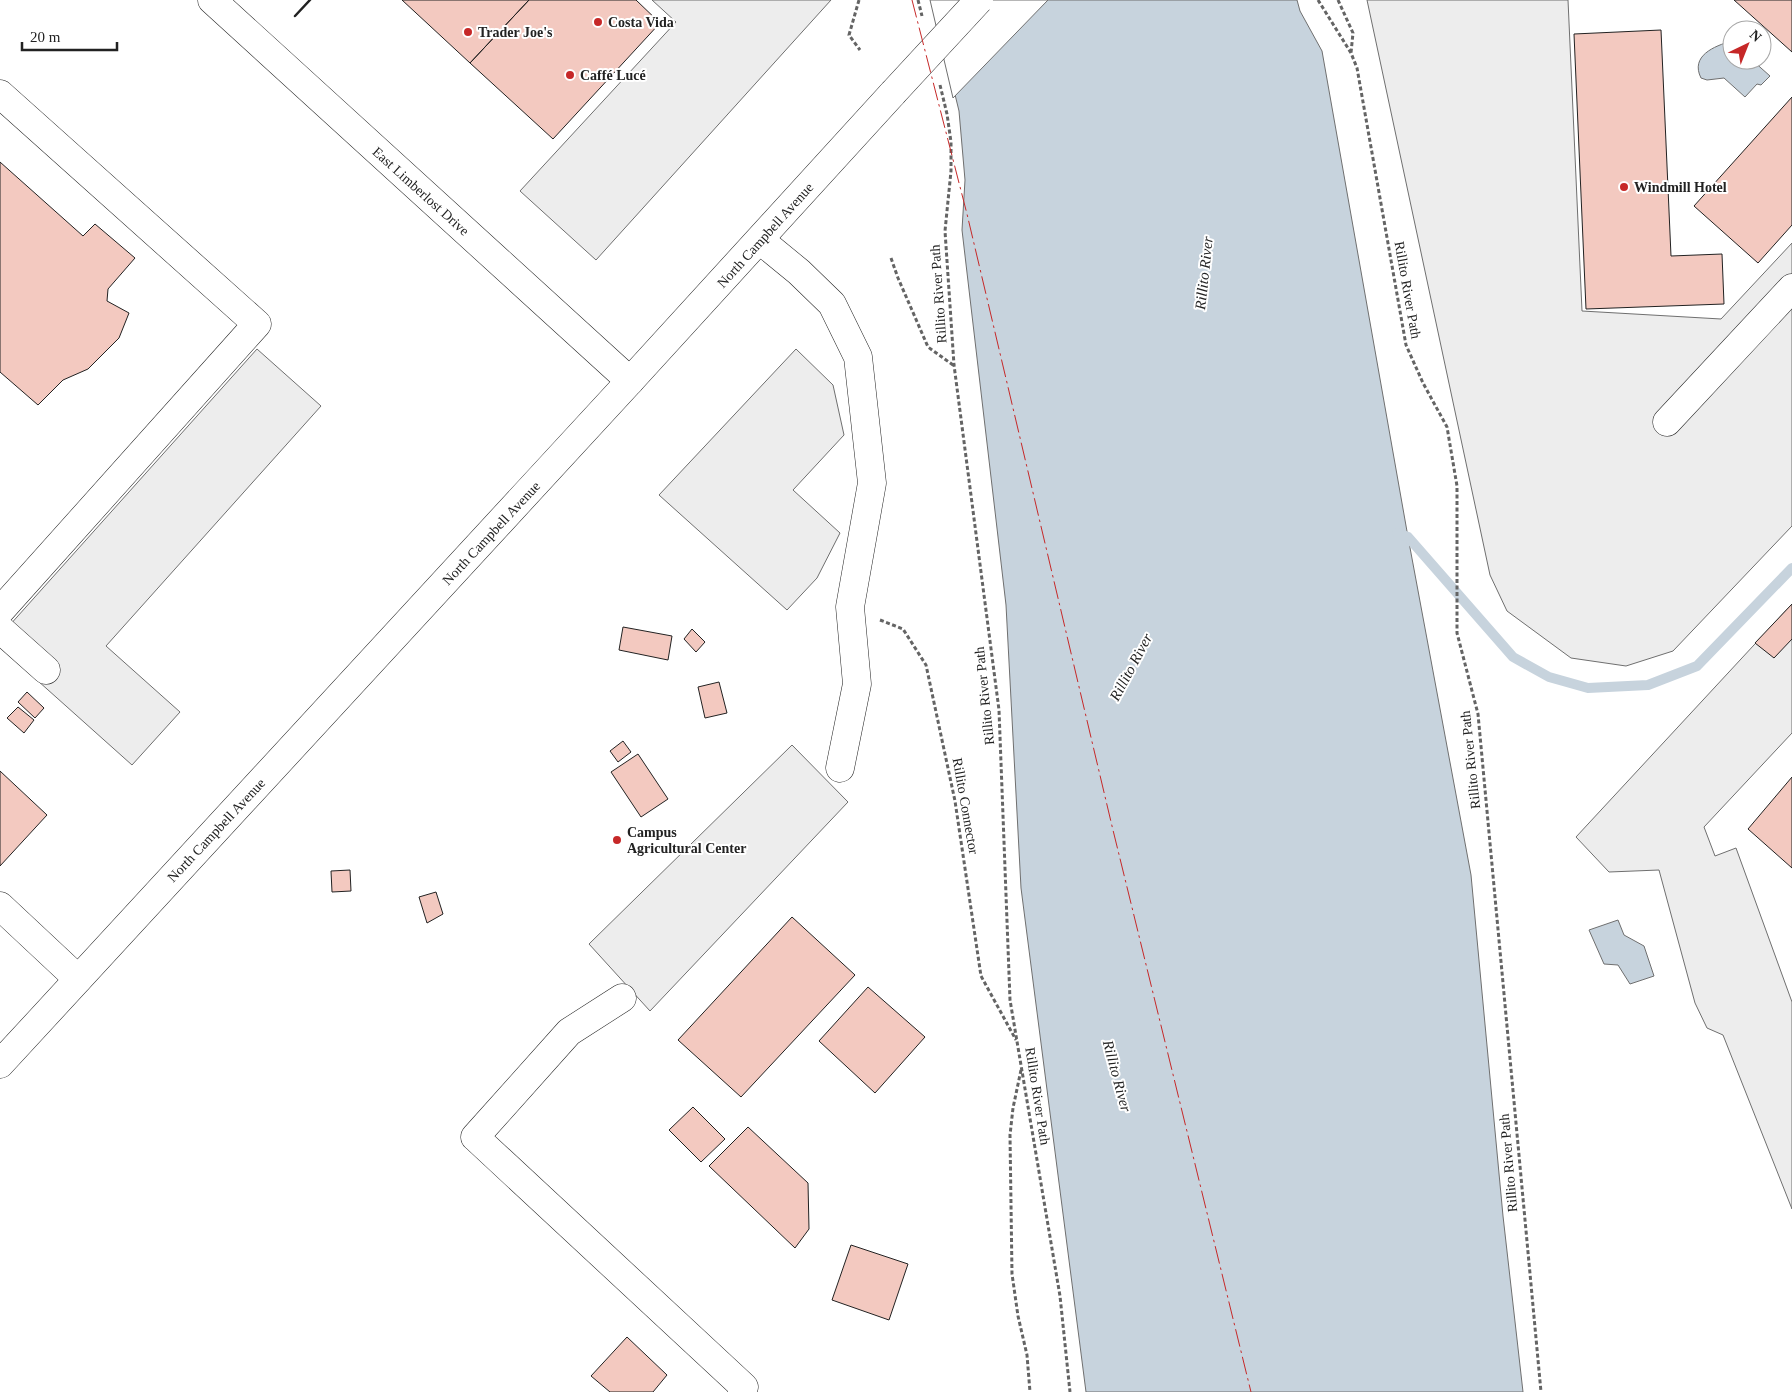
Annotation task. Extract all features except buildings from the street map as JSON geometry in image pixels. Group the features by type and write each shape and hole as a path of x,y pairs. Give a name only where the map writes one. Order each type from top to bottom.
{"main road":[{"name":"East Limberlost Drive","path":"212,0 630,382"},
{"name":"North Campbell Avenue","path":"0,1064 630,382 979,0"},
{"path":"0,94 257,324 0,612"},
{"path":"760,240 799,272 832,304 858,357 872,483 850,607 857,684 840,768"},
{"path":"1668,422 1792,288"},
{"path":"0,629 46,670"},
{"path":"0,906 78,979"},
{"path":"622,998 569,1032 475,1137 744,1387 742,1392"}],"path":[{"path":"858,0 849,35 860,50"},
{"path":"918,0 923,19"},
{"name":"Rillito River Path","path":"1318,0 1351,53 1357,68 1406,345 1423,383 1447,427 1457,486 1457,633 1478,714 1541,1392"},
{"path":"1338,0 1354,33 1351,53"},
{"name":"Rillito River Path","path":"938,76 951,142 951,171 945,231 954,365 999,710 1010,1000 1060,1296 1070,1392"},
{"path":"891,258 928,347 954,365"},
{"name":"Rillito Connector","path":"850,607 903,630 926,665 955,801 980,976 1018,1043"},
{"path":"1022,1069 1012,1108 1010,1135 1012,1274 1018,1316 1027,1355 1030,1392"}],"shaded area":[{"path":"652,0 831,0 596,260 520,191 676,22"},
{"path":"1367,0 1568,0 1582,311 1721,319 1792,243 1792,526 1673,651 1626,666 1571,658 1507,611 1490,575"},
{"path":"257,349 321,406 106,646 180,712 132,765 0,647 0,636"},
{"path":"796,349 833,385 844,435 793,490 840,533 817,578 787,610 659,495"},
{"path":"1792,604 1792,733 1704,827 1715,856 1736,848 1792,1002 1792,1209 1723,1035 1707,1028 1695,1003 1659,870 1609,872 1576,837"},
{"path":"792,745 848,802 650,1011 589,944"}],"water":[{"name":"Rillito River","path":"932,0 1297,0 1300,11 1322,51 1408,537 1471,875 1503,1216 1523,1392 1086,1392 1021,888 1006,605 962,230 965,180 959,111"},
{"path":"1722,45 1722,70 1763,70 1770,76 1761,85 1757,84 1745,97 1724,78 1707,80 1701,78 1698,70 1701,58 1711,49"},
{"path":"1618,920 1624,935 1644,946 1654,976 1630,984 1618,965 1604,964 1589,930"}],"pier":[{"path":"930,0 1048,0 953,98"}],"waterway":[{"path":"1397,533 1408,537 1513,657 1549,677 1588,688 1648,685 1697,666 1792,568"}],"wall":[{"path":"295,16 310,0"}],"power":[{"path":"912,0 967,214 1112,826 1251,1392"}],"place":[{"name":"Costa Vida","path":"598,22"},
{"name":"Trader Joe's","path":"468,32"},
{"name":"Caffé Lucé","path":"570,75"},
{"name":"Windmill Hotel","path":"1624,187"},
{"name":"Campus Agricultural Center","path":"617,840"}]}
